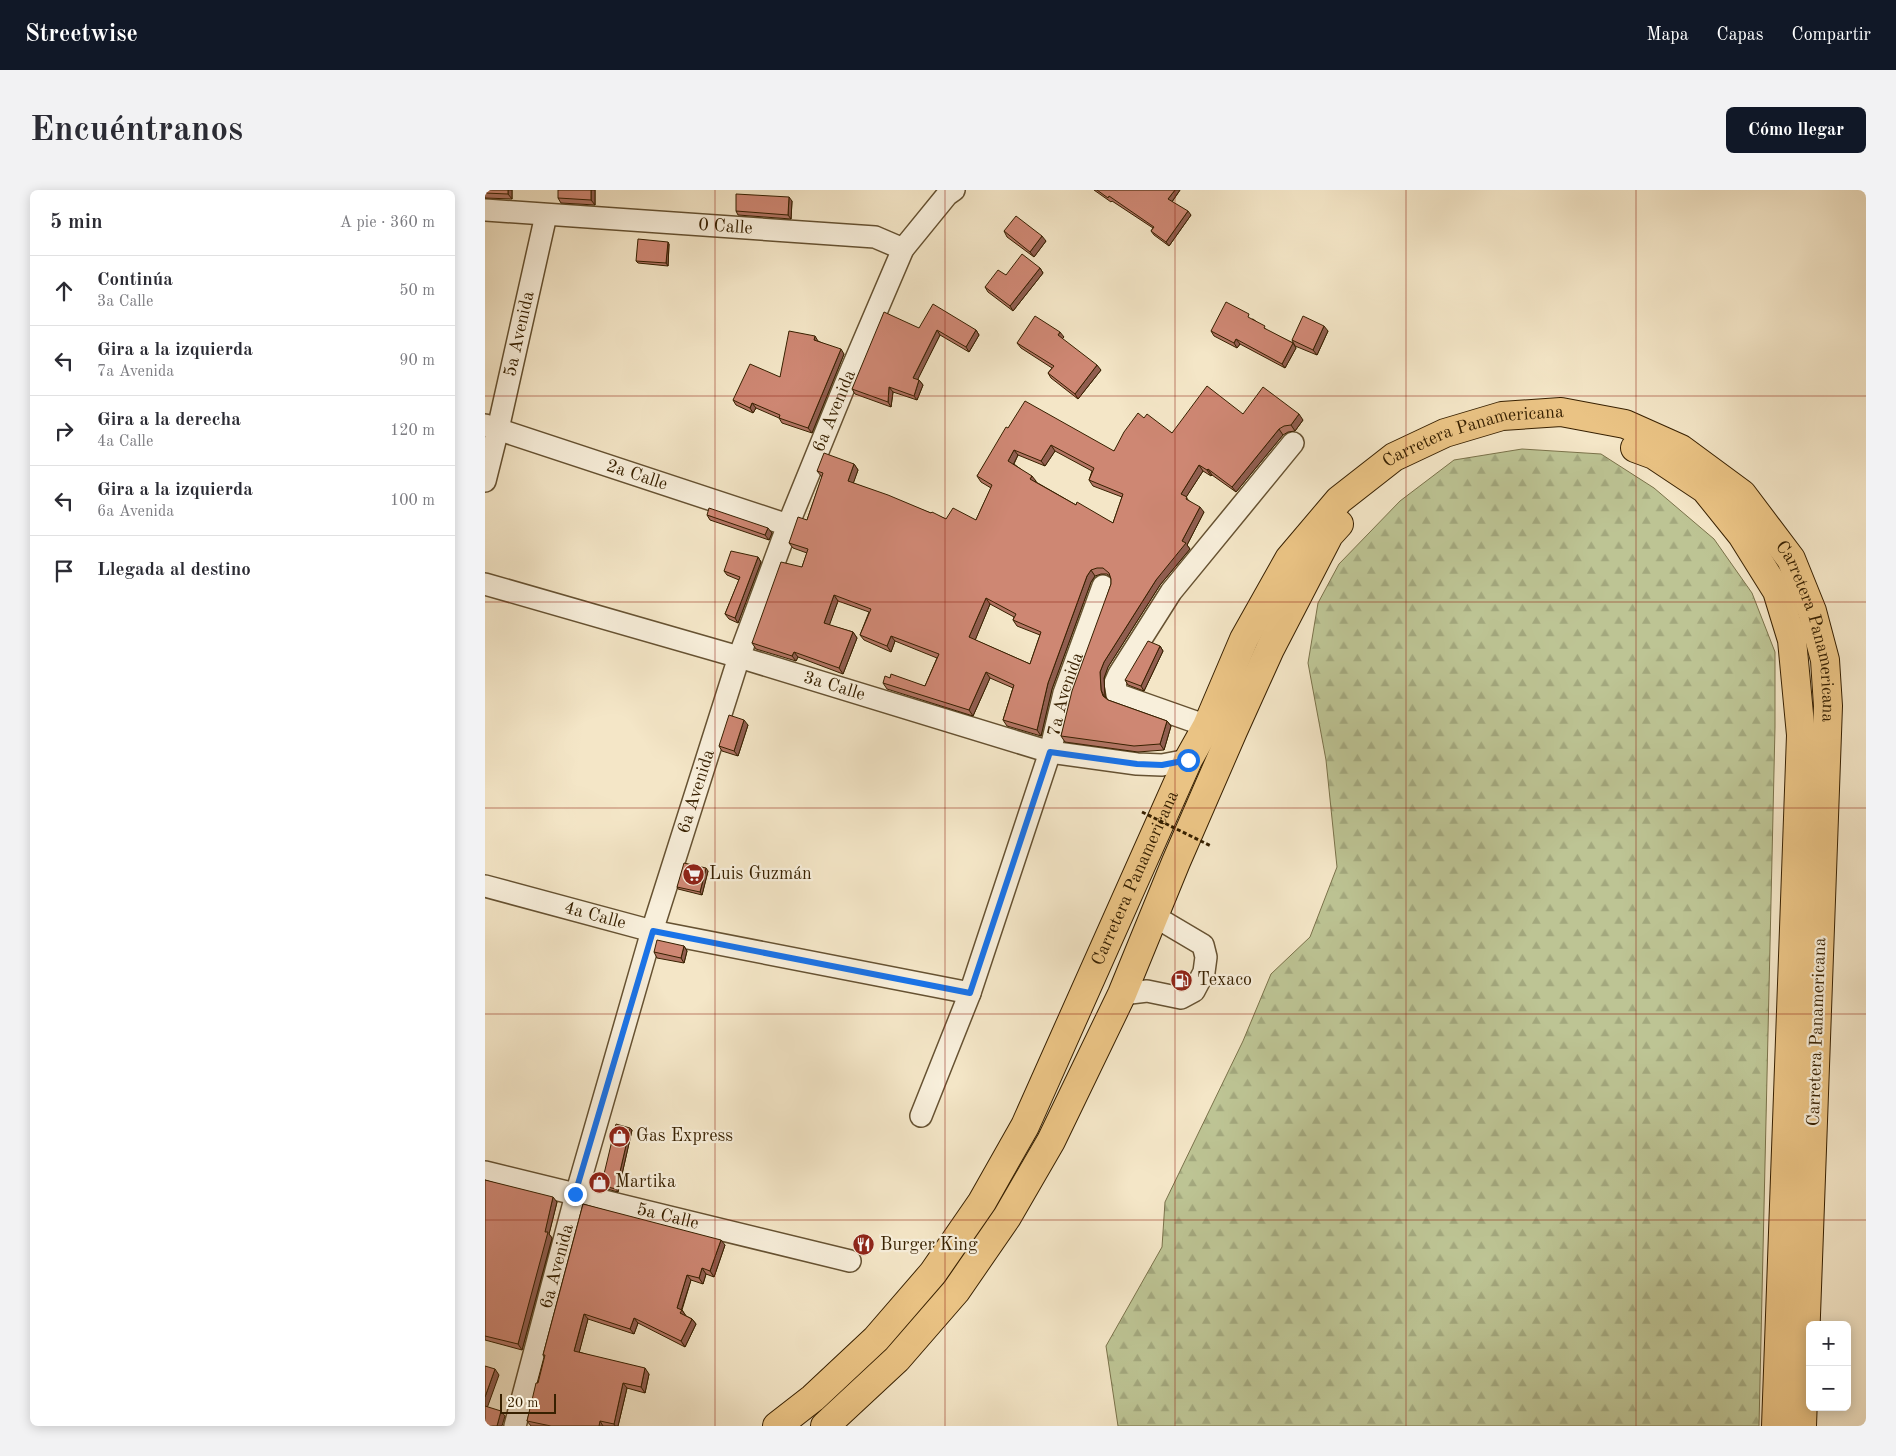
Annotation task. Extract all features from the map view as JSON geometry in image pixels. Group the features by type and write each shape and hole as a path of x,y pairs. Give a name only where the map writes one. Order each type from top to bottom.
{"highway":[{"name":"Carretera Panamericana","path":"777,1426 813,1398 876,1339 933,1273 982,1202 1025,1126 1188,760 1207,726 1244,639 1289,559 1339,500 1393,457 1445,433 1502,416 1561,412 1625,424 1681,449 1743,494 1791,559 1812,611 1825,660 1828,706 1802,1426"},
{"name":"Carretera Panamericana","path":"825,1426 897,1359 956,1291 1007,1217 1051,1141 1122,994 1233,730 1270,649 1329,535 1369,490 1419,456 1477,435 1537,427 1597,434 1646,452 1654,455 1705,489 1743,535 1777,591 1792,640 1801,735 1776,1426"}],"street":[{"name":"6a Avenida","path":"515,1426 575,1194 653,931 739,658 788,525 903,249 947,195 954,190"},
{"name":"0 Calle","path":"485,210 875,236 903,249"},
{"name":"5a Avenida","path":"485,480 492,427 546,215"},
{"name":"2a Calle","path":"492,427 788,525"},
{"path":"1207,726 1117,694 1115,682 1171,592 1293,443"},
{"name":"3a Calle","path":"485,584 1050,752 1137,764 1162,765 1188,760"},
{"name":"7a Avenida","path":"921,1116 970,993 1050,752 1065,693 1103,586"},
{"name":"4a Calle","path":"485,886 653,931 970,993"},
{"path":"1122,994 1147,991 1181,998 1194,991 1204,972 1206,957 1203,946 1154,916"},
{"name":"5a Calle","path":"485,1172 850,1261"}],"path":[{"path":"1142,812 1211,846"}],"green space":[{"path":"1522,449 1601,454 1654,488 1714,539 1752,593 1775,652 1775,727 1759,1426 1118,1426 1106,1346 1162,1247 1165,1202 1243,1041 1271,974 1310,937 1337,867 1326,760 1308,663 1318,603 1339,564 1400,501 1454,460"}],"building":[{"path":"485,190 508,190 508,194 485,193"},
{"path":"558,190 591,190 591,200 558,198"},
{"path":"1097,190 1175,190 1168,199 1188,211 1166,242 1151,231 1154,227 1109,196 1108,198"},
{"path":"736,194 789,197 788,215 736,211"},
{"path":"1016,216 1042,236 1030,252 1004,231"},
{"path":"638,239 668,242 666,263 636,261"},
{"path":"1022,254 1040,268 1010,306 985,287 998,270 1006,275"},
{"path":"1226,302 1249,314 1248,317 1265,326 1264,328 1293,343 1282,364 1236,339 1234,343 1211,331"},
{"path":"933,304 976,330 966,347 937,330 913,378 919,380 914,396 889,387 888,402 852,389 884,312 919,328"},
{"path":"1035,316 1060,332 1058,335 1097,365 1075,394 1048,373 1054,366 1017,343"},
{"path":"1303,316 1324,326 1313,350 1292,340"},
{"path":"789,331 815,336 814,340 841,349 808,428 779,418 780,415 752,403 750,408 733,400 750,364 780,377"},
{"path":"1207,386 1243,414 1263,387 1299,414 1291,425 1279,429 1232,487 1208,469 1199,465 1181,494 1200,507 1182,541 1186,543 1156,580 1104,662 1100,672 1103,696 1108,700 1167,721 1160,744 1134,746 1061,736 1072,691 1111,584 1109,573 1103,568 1091,570 1087,576 1048,683 1037,730 1003,720 1014,685 986,672 969,710 883,683 885,676 890,678 891,674 925,686 939,654 891,636 887,646 860,635 871,609 834,595 824,623 853,632 839,668 794,652 792,656 752,643 781,562 802,567 808,549 789,543 798,517 807,520 823,473 817,471 824,453 854,464 848,481 946,519 953,508 976,520 992,485 977,476 1006,427 1008,428 1025,401 1114,451 1124,432 1138,413 1144,418 1147,414 1172,433","holes":["1051,445 1094,468 1089,480 1123,494 1113,523 1077,502 1076,505 1030,479 1032,476 1008,461 1014,450 1041,461","986,598 1016,614 1013,620 1041,632 1030,664 969,637"]},
{"path":"709,508 768,528 765,535 707,515"},
{"path":"731,551 758,557 735,618 725,614 740,577 724,571"},
{"path":"1148,641 1160,646 1141,686 1125,680"},
{"path":"729,715 744,720 734,751 719,746"},
{"path":"684,863 706,868 700,892 677,887"},
{"path":"657,940 684,946 681,958 654,952"},
{"path":"616,1124 630,1128 616,1189 591,1183 593,1176 604,1174"},
{"path":"485,1180 553,1197 545,1232 548,1232 518,1344 485,1336"},
{"path":"583,1204 721,1240 710,1271 702,1268 699,1278 687,1275 677,1308 682,1310 680,1313 692,1319 681,1341 634,1318 630,1329 584,1314 574,1351 645,1368 641,1387 623,1383 614,1424 600,1421 599,1426 551,1426 527,1421"},
{"path":"485,1366 495,1369 485,1397"},
{"path":"485,1406 501,1411 497,1426 485,1426"}],"place":[{"name":"Luis Guzmán","path":"693,874"},
{"name":"Texaco","path":"1181,980"},
{"name":"Gas Express","path":"620,1136"},
{"name":"Martika","path":"599,1182"},
{"name":"Burger King","path":"864,1245"}],"route":[{"path":"575,1194 653,931 970,993 1050,752 1137,764 1162,765 1188,760"}]}
